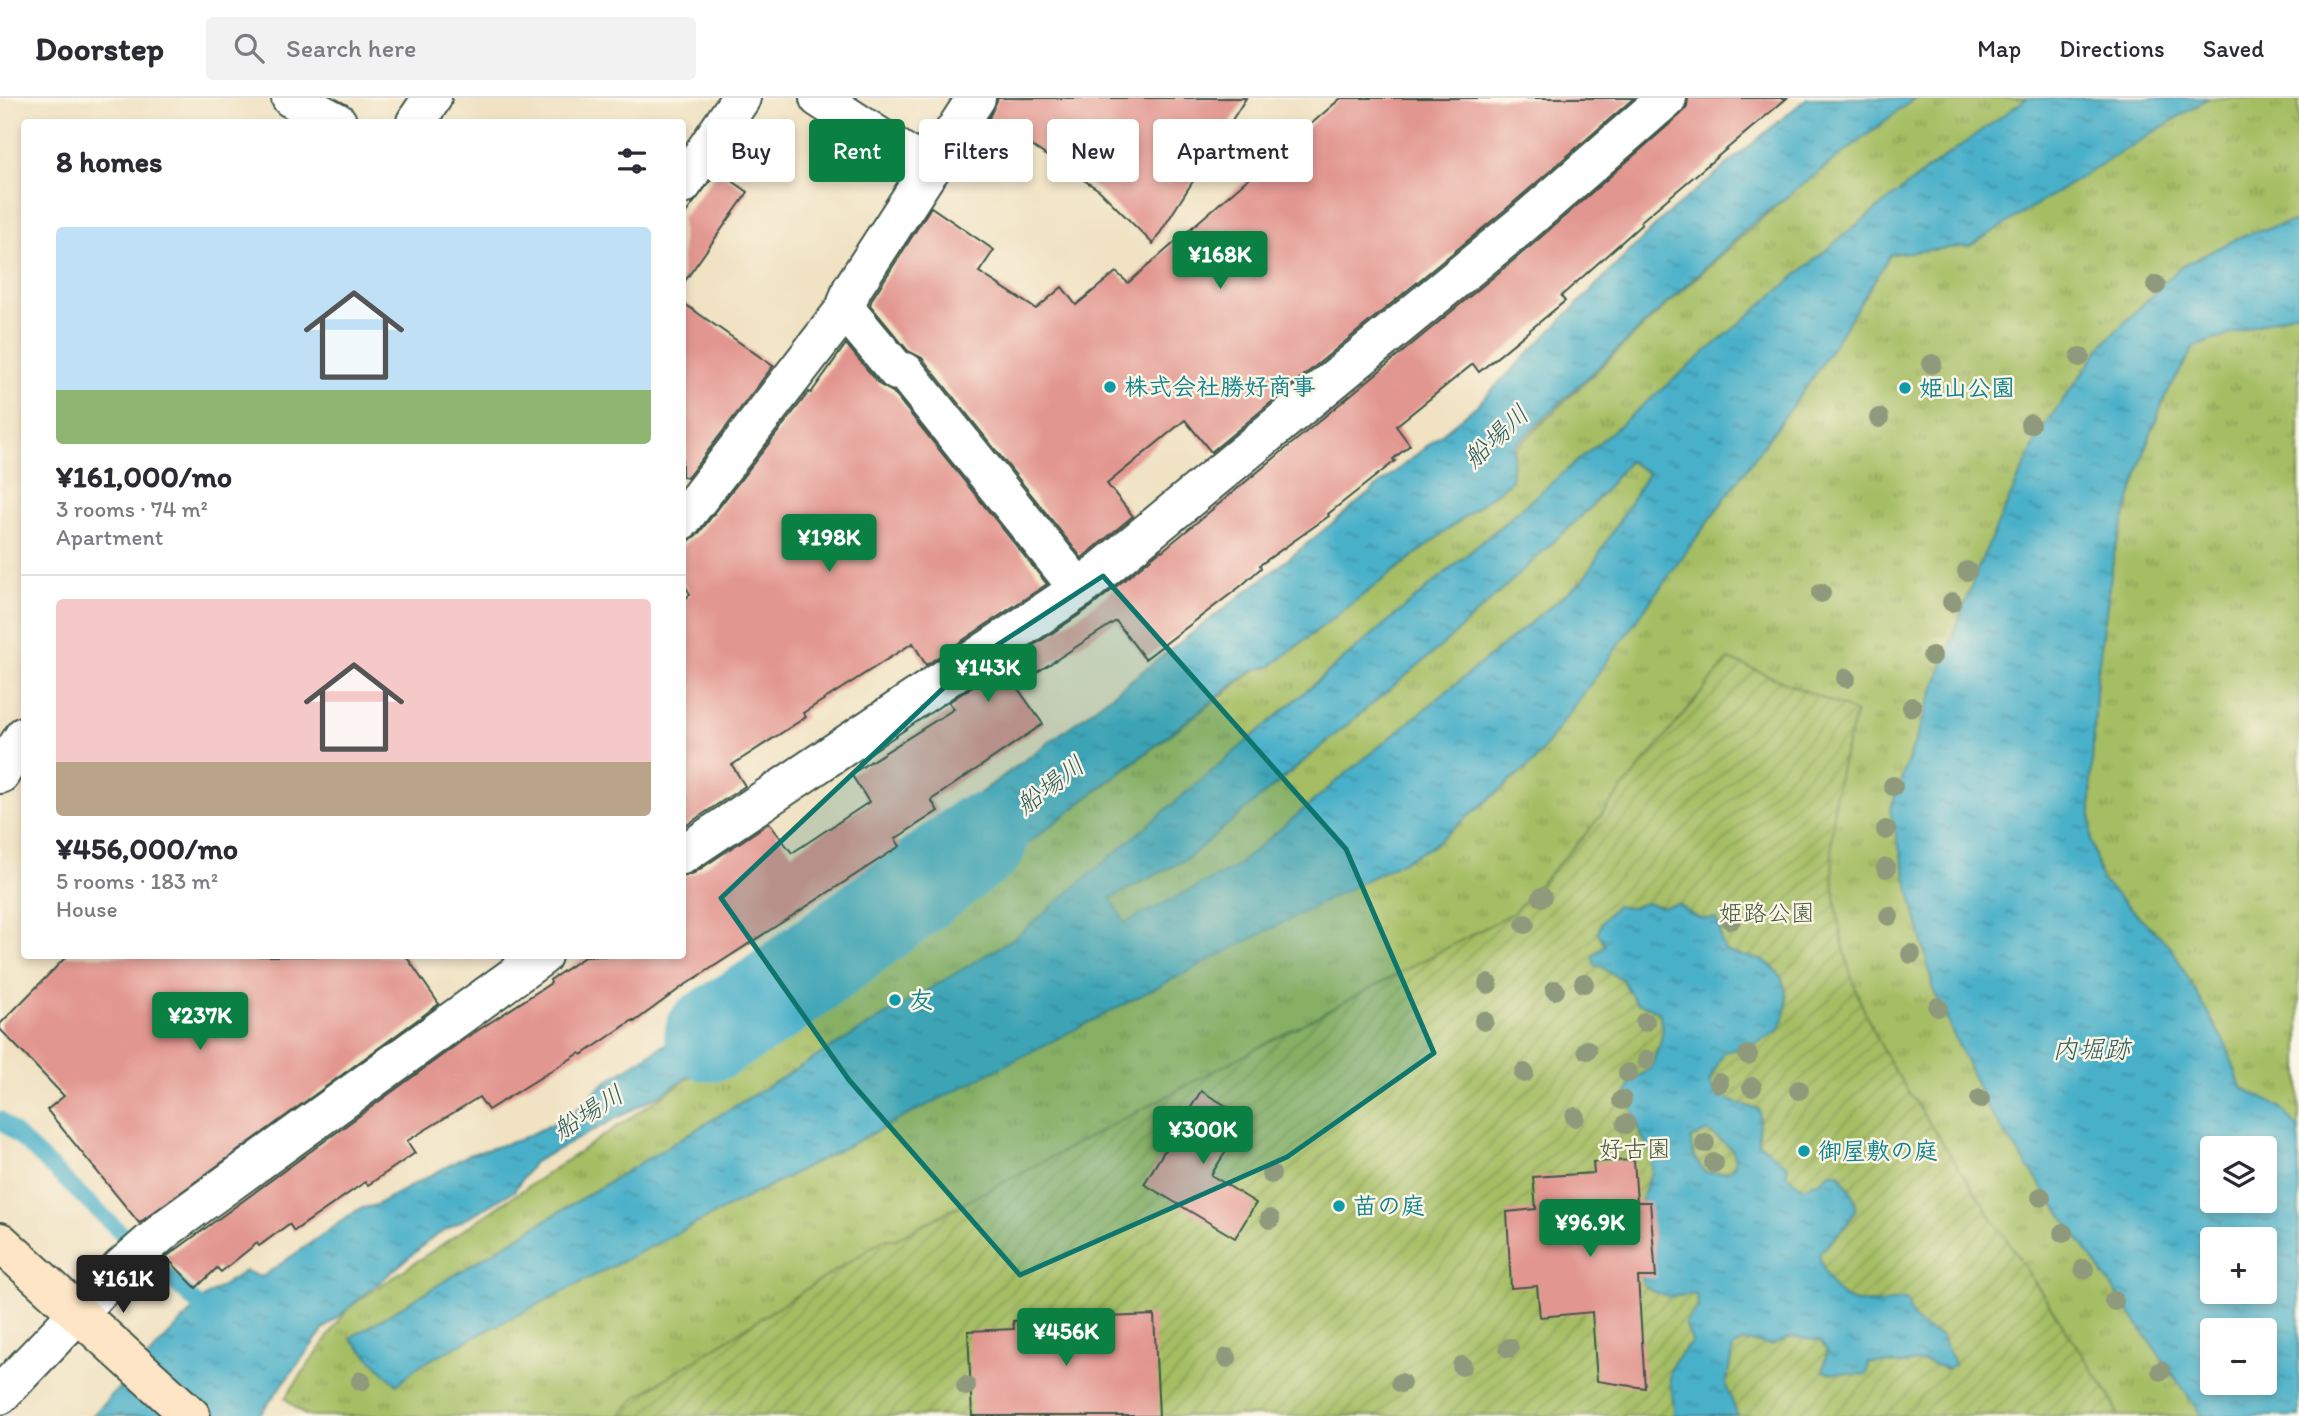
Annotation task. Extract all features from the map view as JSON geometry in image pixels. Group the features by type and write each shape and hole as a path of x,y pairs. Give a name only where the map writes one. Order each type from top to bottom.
{"street":[{"path":"291,98 331,119"},
{"path":"418,119 432,98"},
{"path":"686,178 741,98"},
{"path":"819,98 919,163"},
{"path":"963,119 976,98"},
{"path":"686,852 1079,589 1519,227 1667,98"},
{"path":"686,515 845,309 852,289 922,182"},
{"path":"845,309 897,371 905,372 1079,589"},
{"path":"0,774 21,741"},
{"path":"0,1395 122,1267 168,1227 538,959"},
{"path":"0,1242 191,1416"}],"highlighted area":[{"path":"1103,576 1346,849 1434,1053 1287,1157 1020,1275 849,1080 721,898 971,662"}],"green space":[{"name":"姫路公園","path":"1913,98 2299,98 2299,1416 306,1416 285,1398 349,1307 952,901 1508,478 1514,450 1771,210"},
{"name":"好古園","path":"1729,659 1856,712 1835,794 1832,851 1838,921 1848,966 1859,997 1891,1065 2108,1393 2119,1416 620,1416 637,1397 885,1239 896,1239 1513,913 1583,837"}],"water":[{"path":"1807,98 1915,98 1754,222 1514,446 1511,481 1271,666 1251,671 947,906 876,918 822,954 803,991 741,1043 660,1095 534,1162 514,1191 432,1238 324,1329 259,1416 92,1416 205,1297 245,1271 262,1277 359,1209 376,1205 468,1155 519,1140 571,1115 604,1083 689,1029 729,989 847,919 869,899 892,869 923,848 930,830 1083,717 1287,560 1476,406 1664,217"},
{"path":"2027,98 2209,98 1970,246 1891,254 1816,373 1533,763 1431,847 420,1365 397,1385 350,1338 1017,936 1845,234 1927,170","holes":["1629,461 1648,473 1584,579 1234,868 1125,923 1111,898 1187,859 1445,643 1592,506"]},
{"name":"内堀跡","path":"2291,222 2299,223 2299,311 2194,347 2165,397 2146,447 2114,554 2097,677 2091,781 2091,841 2102,881 2171,947 2227,1047 2241,1087 2280,1107 2299,1129 2299,1416 2202,1416 1987,1108 1935,994 1890,810 1979,565 2040,432 2104,343 2180,267 2244,235"},
{"path":"1646,903 1662,907 1678,904 1700,918 1715,918 1725,950 1768,964 1782,979 1786,1009 1780,1029 1754,1045 1724,1052 1709,1082 1724,1098 1759,1109 1758,1142 1788,1167 1786,1174 1802,1187 1819,1182 1829,1173 1840,1173 1853,1196 1855,1210 1819,1254 1827,1277 1838,1293 1855,1302 1907,1300 1915,1321 1941,1336 1955,1365 1946,1369 1924,1361 1907,1364 1869,1363 1867,1375 1826,1372 1823,1370 1827,1351 1820,1341 1792,1337 1771,1345 1744,1341 1733,1349 1726,1385 1738,1416 1674,1416 1670,1369 1692,1342 1685,1323 1698,1307 1697,1296 1693,1294 1670,1297 1651,1291 1642,1283 1642,1196 1652,1172 1651,1153 1641,1135 1627,1093 1630,1083 1650,1068 1663,1028 1659,1012 1636,1003 1622,979 1601,966 1596,966 1593,956 1605,945 1598,932 1610,911 1616,906 1629,908","holes":["1708,1131 1733,1150 1736,1161 1731,1169 1724,1172 1705,1172 1695,1157 1691,1139"]}],"building":[{"path":"998,98 1246,98 1233,119 1153,119 1153,182 1192,182 1153,244 1099,190 1087,182 1139,182 1139,119 1047,119 1047,156 1033,147 1033,119 989,118"},
{"path":"1341,98 1634,98 1505,210 1211,452 1185,420 1107,484 1133,516 1082,558 922,358 908,351 870,305 872,299 931,207 994,250 979,272 1036,309 1062,287 1076,305 1116,272 1128,283 1244,182 1313,182 1313,122"},
{"path":"1688,98 1787,98 1640,222 1642,224 1561,296 1565,301 1479,372 1473,364 1396,426 1410,445 1393,459 1395,461 1328,514 1329,516 1260,565 1261,568 1241,586 1145,659 1116,621 1016,686 1043,724 931,800 938,811 895,839 900,846 582,1055 580,1053 488,1110 479,1097 407,1141 415,1153 368,1185 365,1182 294,1231 289,1224 259,1246 257,1243 221,1272 217,1268 196,1288 166,1257 463,1040 551,983 550,980 582,959 686,959 686,876 769,823 792,853 869,802 851,774 954,709 949,702 1091,607 1162,551 1533,244 1687,106"},
{"path":"710,182 734,182 748,192 686,279 686,213"},
{"path":"686,305 773,366 686,478"},
{"path":"846,344 880,385 893,392 1047,584 926,665 913,643 803,713 806,717 732,765 745,786 686,825 686,598 690,594 686,587 686,543 699,533 809,392 811,393"},
{"path":"64,959 408,959 439,1004 139,1223 47,1110 64,1096 0,1029 0,1024"},
{"path":"1201,1091 1247,1118 1211,1175 1256,1203 1235,1238 1144,1184"},
{"path":"1634,1160 1637,1202 1650,1202 1656,1277 1638,1277 1645,1388 1597,1381 1592,1312 1540,1317 1537,1286 1511,1288 1507,1212 1536,1209 1533,1177 1594,1173 1593,1162"},
{"path":"1154,1315 1159,1416 972,1416 968,1331 1014,1329 1013,1321"}],"waterway":[{"name":"船場川","path":"711,1035 769,999 981,840"},
{"path":"0,1119 213,1319"}],"place":[{"name":"株式会社勝好商事","path":"1110,387"},
{"name":"姫山公園","path":"1905,388"},
{"name":"友","path":"895,1000"},
{"name":"御屋敷の庭","path":"1804,1151"},
{"name":"苗の庭","path":"1339,1206"}]}
